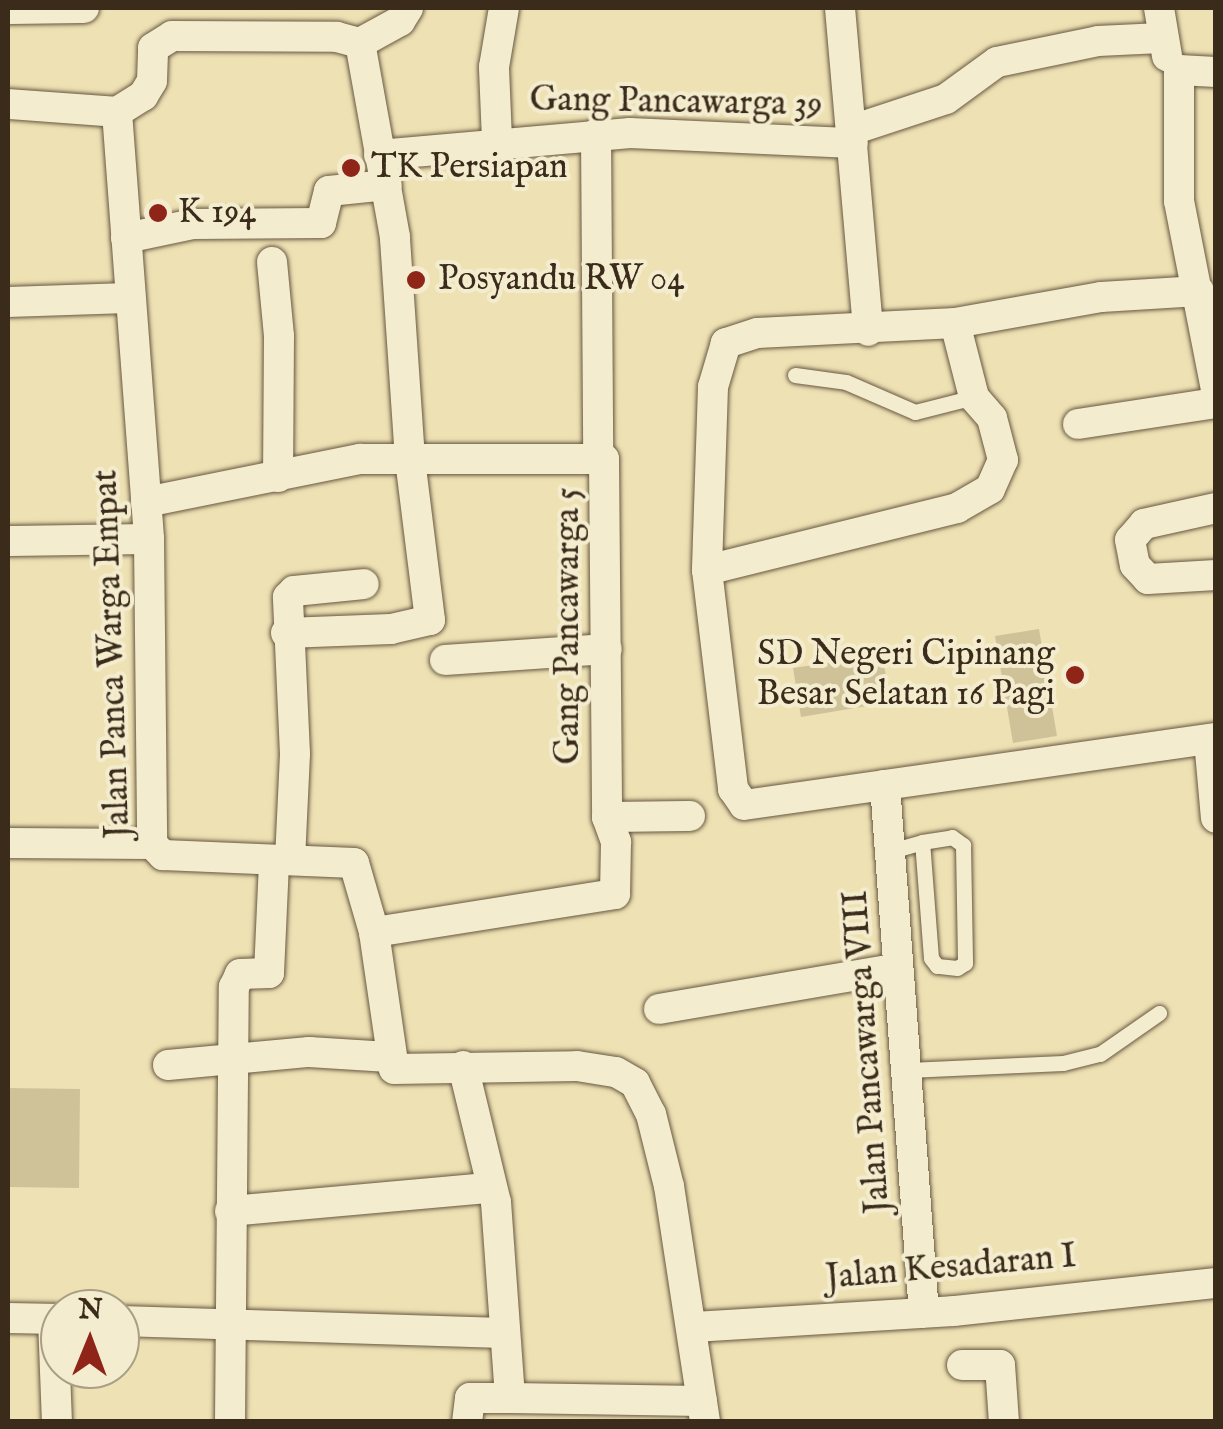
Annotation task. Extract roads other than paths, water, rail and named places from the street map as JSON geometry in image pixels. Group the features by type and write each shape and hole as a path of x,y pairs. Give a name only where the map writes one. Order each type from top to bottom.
{"street":[{"path":"8,8 84,8"},
{"path":"8,104 116,112 143,96 152,81 153,48 172,36 345,29 400,21 408,8"},
{"path":"497,140 494,67 504,8"},
{"name":"Gang Pancawarga 39","path":"840,8 868,330"},
{"path":"1159,8 1160,38 1178,70 1179,201 1216,389"},
{"path":"286,633 430,623 383,170 345,29"},
{"path":"852,137 946,99 997,62 1098,41 1160,38"},
{"path":"1178,70 1216,72"},
{"name":"Jalan Panca Warga Empat","path":"116,112 149,540 152,844 162,855 354,863 374,932 389,1057"},
{"path":"596,134 598,457"},
{"name":"Gang Pancawarga 39","path":"126,238 193,224 321,223 329,191 383,170 497,140 596,134 852,137"},
{"path":"272,262 280,336 278,478"},
{"path":"1199,291 1100,297 955,323 868,330 757,332 726,343 713,387 707,570 738,801 885,785 1212,739 1216,818"},
{"path":"8,302 128,298"},
{"path":"707,570 980,498 1003,460 992,418 974,397 955,323"},
{"path":"1078,424 1216,404"},
{"name":"Gang Pancawarga 5","path":"146,502 360,460 410,459 442,464 598,457 606,464 608,817 616,842 614,894 374,932"},
{"path":"1216,508 1144,524 1130,540 1135,565 1148,579 1216,575"},
{"path":"8,541 149,540"},
{"path":"230,1422 228,1324 235,976 269,974 295,754 286,633 294,591 364,584"},
{"path":"445,660 607,649"},
{"name":"Jalan Pancawarga VIII","path":"885,785 924,1313"},
{"path":"608,817 690,816"},
{"path":"8,843 152,844"},
{"path":"658,1009 898,968"},
{"path":"168,1065 310,1052 389,1057 404,1074 462,1066 616,1072 635,1083 652,1114 704,1412 470,1398 467,1422"},
{"path":"462,1066 489,1188 496,1202 510,1398"},
{"path":"230,1211 489,1188"},
{"name":"Jalan Kesadaran I","path":"692,1327 924,1313 1216,1283"},
{"path":"8,1318 40,1319"},
{"path":"140,1322 504,1333"},
{"path":"962,1365 1000,1364 1004,1422"},
{"path":"56,1389 56,1422"}],"lane":[{"path":"795,375 846,382 914,412 974,397"},
{"path":"890,852 922,842 952,838 963,845 965,964 957,968 937,966 931,958 922,842"},
{"path":"908,1070 1063,1063 1100,1054 1160,1014"}],"place":[{"name":"TK Persiapan","path":"351,168"},
{"name":"K 194","path":"158,213"},
{"name":"Posyandu RW 04","path":"416,280"},
{"name":"SD Negeri Cipinang Besar Selatan 16 Pagi","path":"1075,675"}]}
